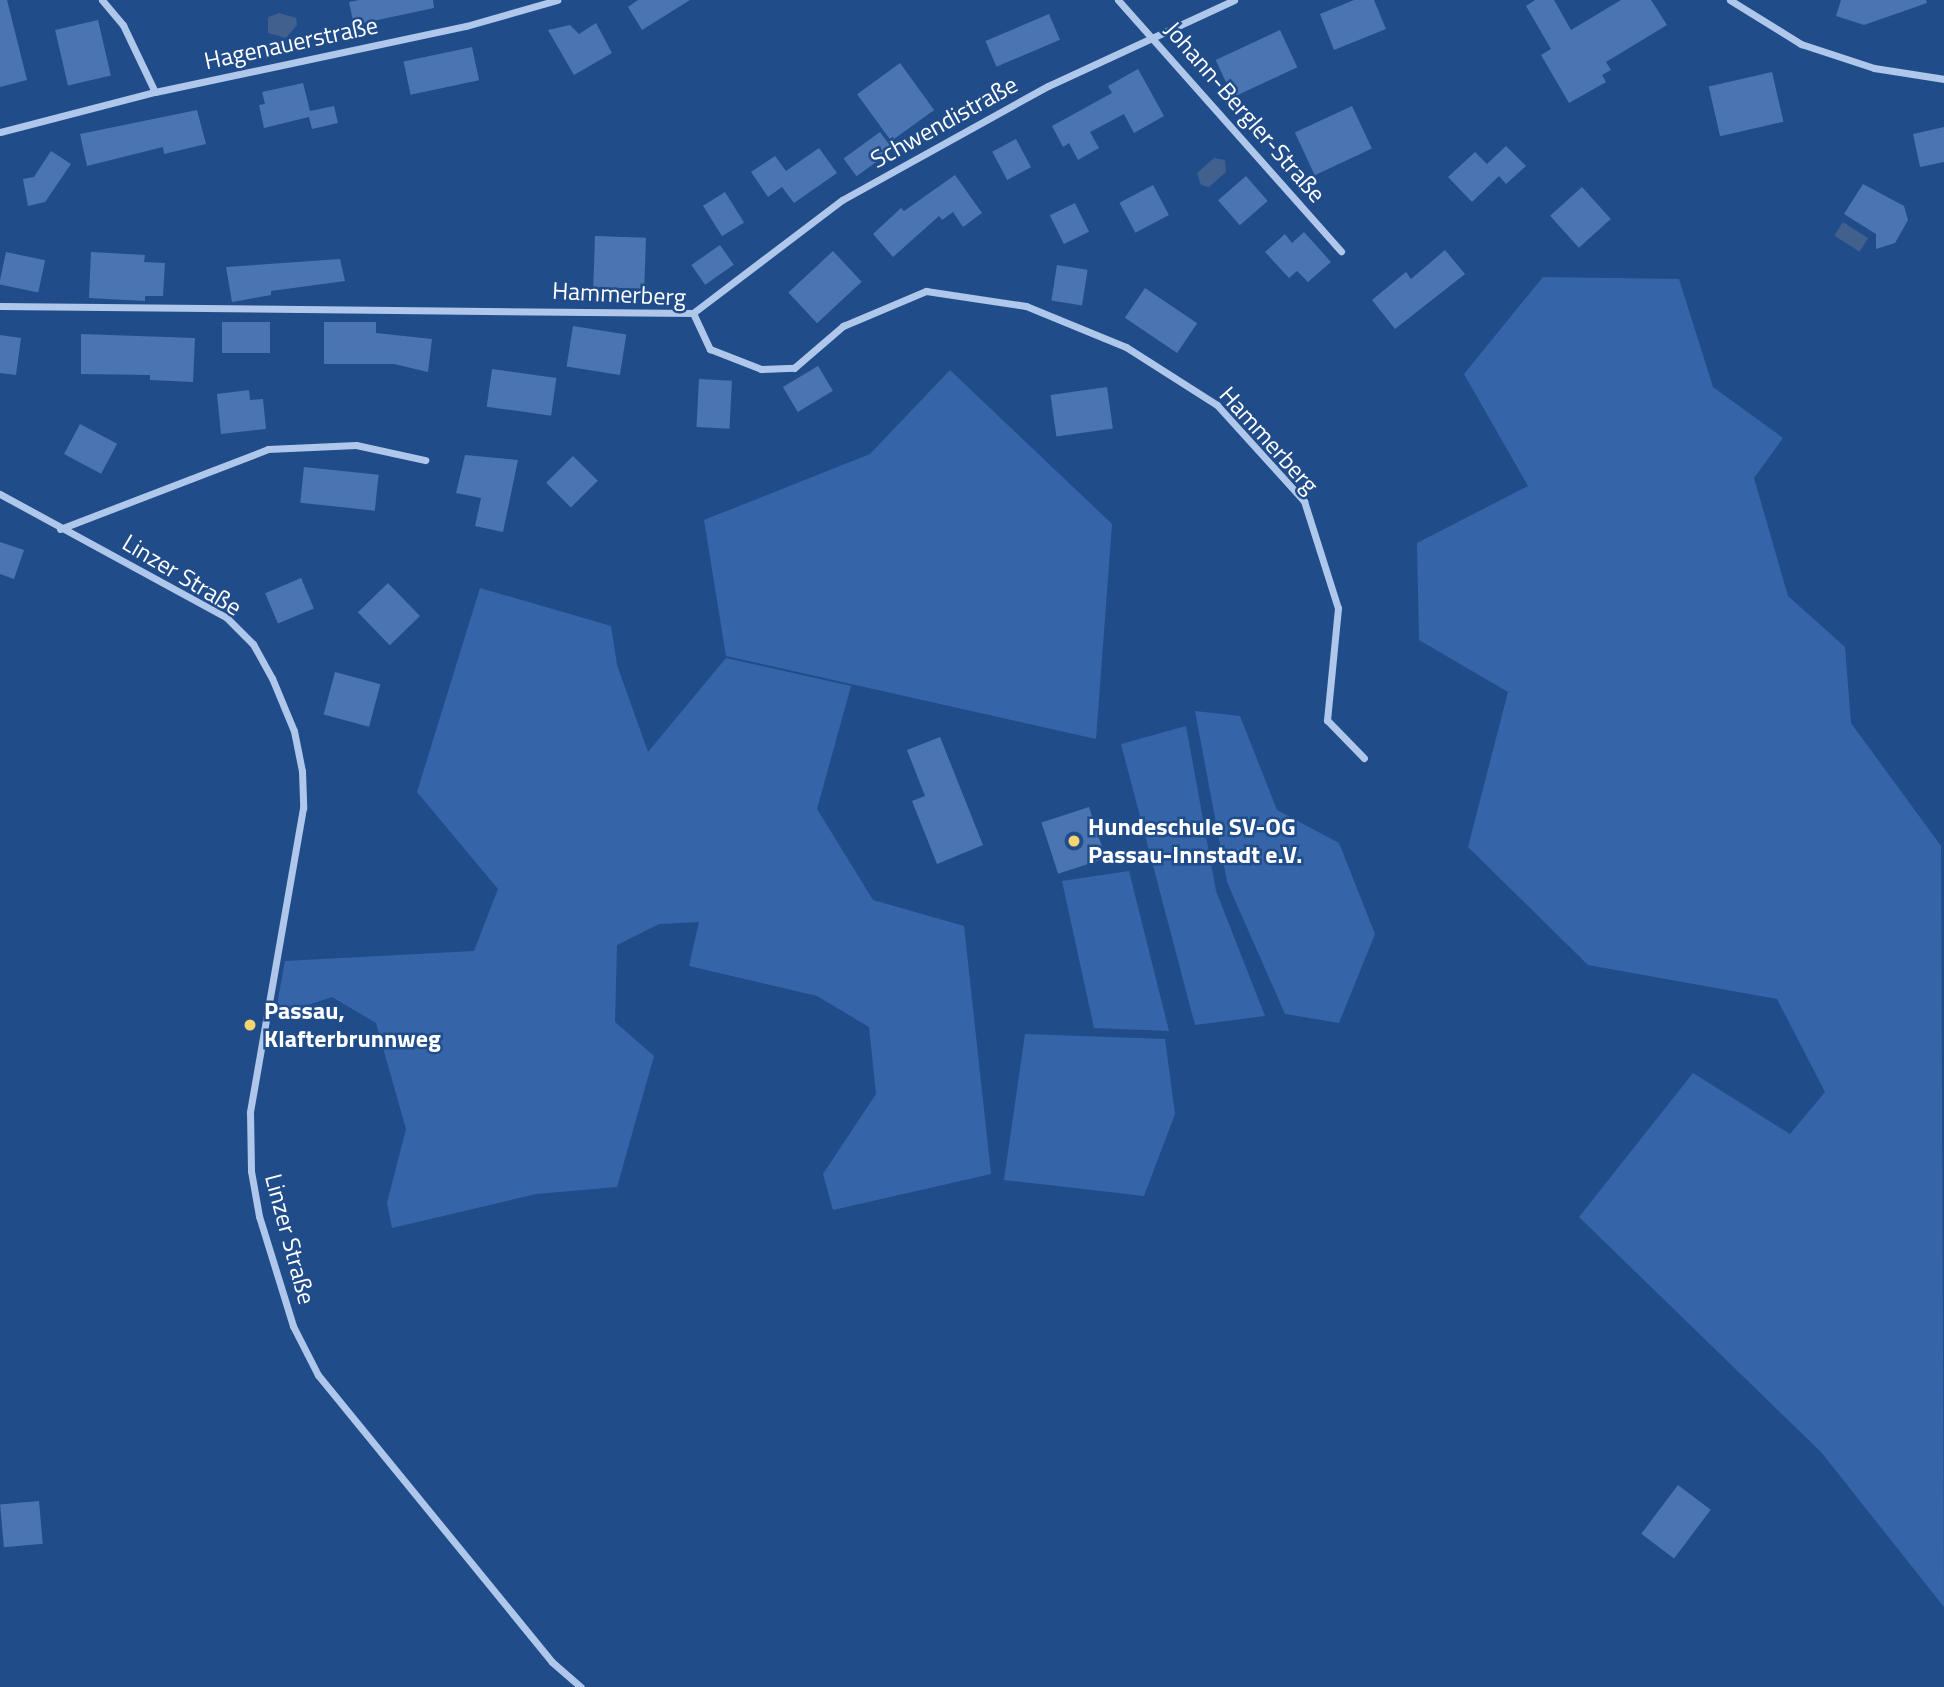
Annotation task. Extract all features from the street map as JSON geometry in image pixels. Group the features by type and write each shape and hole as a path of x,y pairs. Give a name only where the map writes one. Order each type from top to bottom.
{"street":[{"path":"102,0 123,25 155,92"},
{"name":"Hagenauerstraße","path":"0,132 155,92 466,26 557,0"},
{"name":"Johann-Bergler-Straße","path":"1118,0 1154,37 1341,251"},
{"name":"Schwendistraße","path":"694,313 842,200 1048,86 1234,0"},
{"path":"1730,0 1801,44 1874,68 1944,79"},
{"name":"Hammerberg","path":"0,306 694,313 710,349 761,369 794,369 843,326 926,291 1027,306 1126,347 1217,405 1304,502 1338,608 1327,720 1364,758"},
{"name":"Linzer Straße","path":"60,528 268,449 356,445 425,460"},
{"name":"Linzer Straße","path":"0,494 227,618 253,644 272,678 294,731 302,771 303,808 250,1112 251,1171 263,1228 293,1326 318,1375 543,1652 581,1687"}],"shaded area":[{"path":"279,13 296,18 297,25 286,38 268,33 268,17"},
{"path":"1214,158 1225,160 1226,172 1209,187 1201,185 1197,173"},
{"path":"1843,222 1868,238 1859,252 1834,235"},
{"path":"1543,277 1679,279 1713,387 1783,438 1754,478 1788,596 1845,647 1851,723 1941,846 1944,1607 1821,1452 1579,1217 1693,1073 1790,1134 1825,1092 1777,999 1588,965 1468,847 1508,692 1419,640 1417,543 1528,486 1464,374"},
{"path":"950,370 1112,524 1096,739 726,656 704,520 870,454"},
{"path":"480,588 611,626 617,665 648,752 726,658 851,686 817,809 873,900 964,926 991,1174 833,1210 823,1174 876,1094 869,1027 817,996 689,966 699,922 659,924 617,945 615,1022 654,1056 617,1187 536,1194 392,1228 387,1203 406,1129 376,1023 332,997 275,1016 285,961 474,951 498,889 417,792"},
{"path":"1195,711 1240,716 1277,810 1339,843 1375,934 1339,1023 1285,1014 1227,882"},
{"path":"1186,726 1216,891 1265,1016 1195,1025 1121,744"},
{"path":"1129,871 1169,1031 1094,1028 1062,881"},
{"path":"1025,1034 1165,1039 1175,1114 1144,1196 1004,1180"}],"building":[{"path":"0,0 7,0 27,80 0,87"},
{"path":"433,0 434,8 354,25 349,2"},
{"path":"638,0 690,0 642,30 628,7"},
{"path":"1354,0 1374,0 1386,29 1334,50 1320,14"},
{"path":"1535,0 1554,0 1571,30 1621,0 1651,0 1667,25 1606,62 1611,70 1602,75 1606,82 1569,103 1541,55 1551,49 1526,6"},
{"path":"1841,0 1926,0 1927,3 1864,25 1836,16"},
{"path":"1049,14 1060,40 996,67 985,41"},
{"path":"98,20 111,76 68,85 55,30"},
{"path":"596,23 612,53 574,75 548,30 570,25 579,34"},
{"path":"1280,30 1297,67 1233,97 1216,60"},
{"path":"472,47 479,80 411,95 404,62"},
{"path":"900,63 934,110 891,141 857,94"},
{"path":"1138,69 1164,116 1134,133 1124,114 1090,132 1099,148 1078,160 1069,143 1063,147 1052,126 1112,93 1108,86"},
{"path":"1772,72 1783,122 1720,136 1709,87"},
{"path":"303,83 310,111 334,106 338,123 312,129 309,117 264,128 259,105 265,104 262,92"},
{"path":"1352,106 1372,149 1315,175 1295,133"},
{"path":"197,110 206,144 164,154 163,147 87,166 80,134"},
{"path":"1944,127 1944,162 1920,167 1913,134"},
{"path":"880,132 893,150 857,176 844,158"},
{"path":"1016,139 1031,167 1007,180 992,152"},
{"path":"1506,146 1526,166 1506,184 1499,176 1472,202 1448,177 1475,152 1487,164"},
{"path":"819,148 837,173 794,203 782,187 768,197 751,172 775,156 786,171"},
{"path":"51,151 71,164 45,202 28,206 23,179 34,177"},
{"path":"955,175 982,213 963,227 953,212 942,220 939,216 893,257 873,234 901,208 904,211"},
{"path":"1246,176 1268,201 1240,225 1218,200"},
{"path":"1863,184 1904,206 1908,220 1895,243 1876,249 1876,234 1844,214"},
{"path":"1153,185 1169,215 1135,233 1119,203"},
{"path":"1582,187 1611,219 1579,248 1550,216"},
{"path":"725,192 744,223 722,236 703,206"},
{"path":"1075,203 1089,232 1064,244 1050,215"},
{"path":"1304,232 1331,262 1308,282 1297,271 1289,278 1265,252 1285,234 1292,243"},
{"path":"595,236 646,238 644,289 593,287"},
{"path":"720,245 734,265 705,285 691,265"},
{"path":"1445,250 1465,274 1395,329 1372,300 1406,272 1411,279"},
{"path":"833,251 862,282 817,323 788,293"},
{"path":"6,252 45,260 38,293 0,284"},
{"path":"91,252 145,255 144,262 165,263 163,296 145,296 145,301 89,298"},
{"path":"340,259 345,281 271,291 271,295 232,302 226,267"},
{"path":"1057,265 1088,270 1082,305 1051,301"},
{"path":"1145,288 1197,323 1177,353 1125,318"},
{"path":"222,322 270,322 270,353 222,353"},
{"path":"324,322 376,322 376,333 432,339 428,372 394,364 324,364"},
{"path":"573,326 626,334 620,375 567,366"},
{"path":"81,334 195,338 193,382 150,380 150,375 81,374"},
{"path":"0,335 21,338 16,375 0,373"},
{"path":"818,366 833,391 798,412 783,387"},
{"path":"492,369 556,378 551,416 487,407"},
{"path":"699,379 732,381 729,429 696,427"},
{"path":"1107,387 1113,429 1056,437 1051,395"},
{"path":"249,390 250,400 263,399 266,429 221,434 217,394"},
{"path":"80,424 117,444 101,474 64,454"},
{"path":"465,455 518,460 503,532 475,526 481,498 456,493"},
{"path":"573,456 598,481 571,508 546,483"},
{"path":"304,467 379,475 375,511 300,503"},
{"path":"0,542 24,550 14,579 0,574"},
{"path":"301,578 314,608 278,624 265,593"},
{"path":"388,583 420,616 390,645 358,612"},
{"path":"335,672 380,684 369,727 324,715"},
{"path":"940,737 983,845 937,864 912,801 925,796 907,750"},
{"name":"Hundeschule SV-OG Passau-Innstadt e.V.","path":"1089,807 1106,858 1058,874 1041,822"},
{"path":"1678,1485 1711,1510 1674,1558 1641,1534"},
{"path":"39,1501 43,1544 4,1547 0,1504"}],"place":[{"name":"Hundeschule SV-OG Passau-Innstadt e.V.","path":"1074,841"},
{"name":"Passau, Klafterbrunnweg","path":"250,1025"}]}
